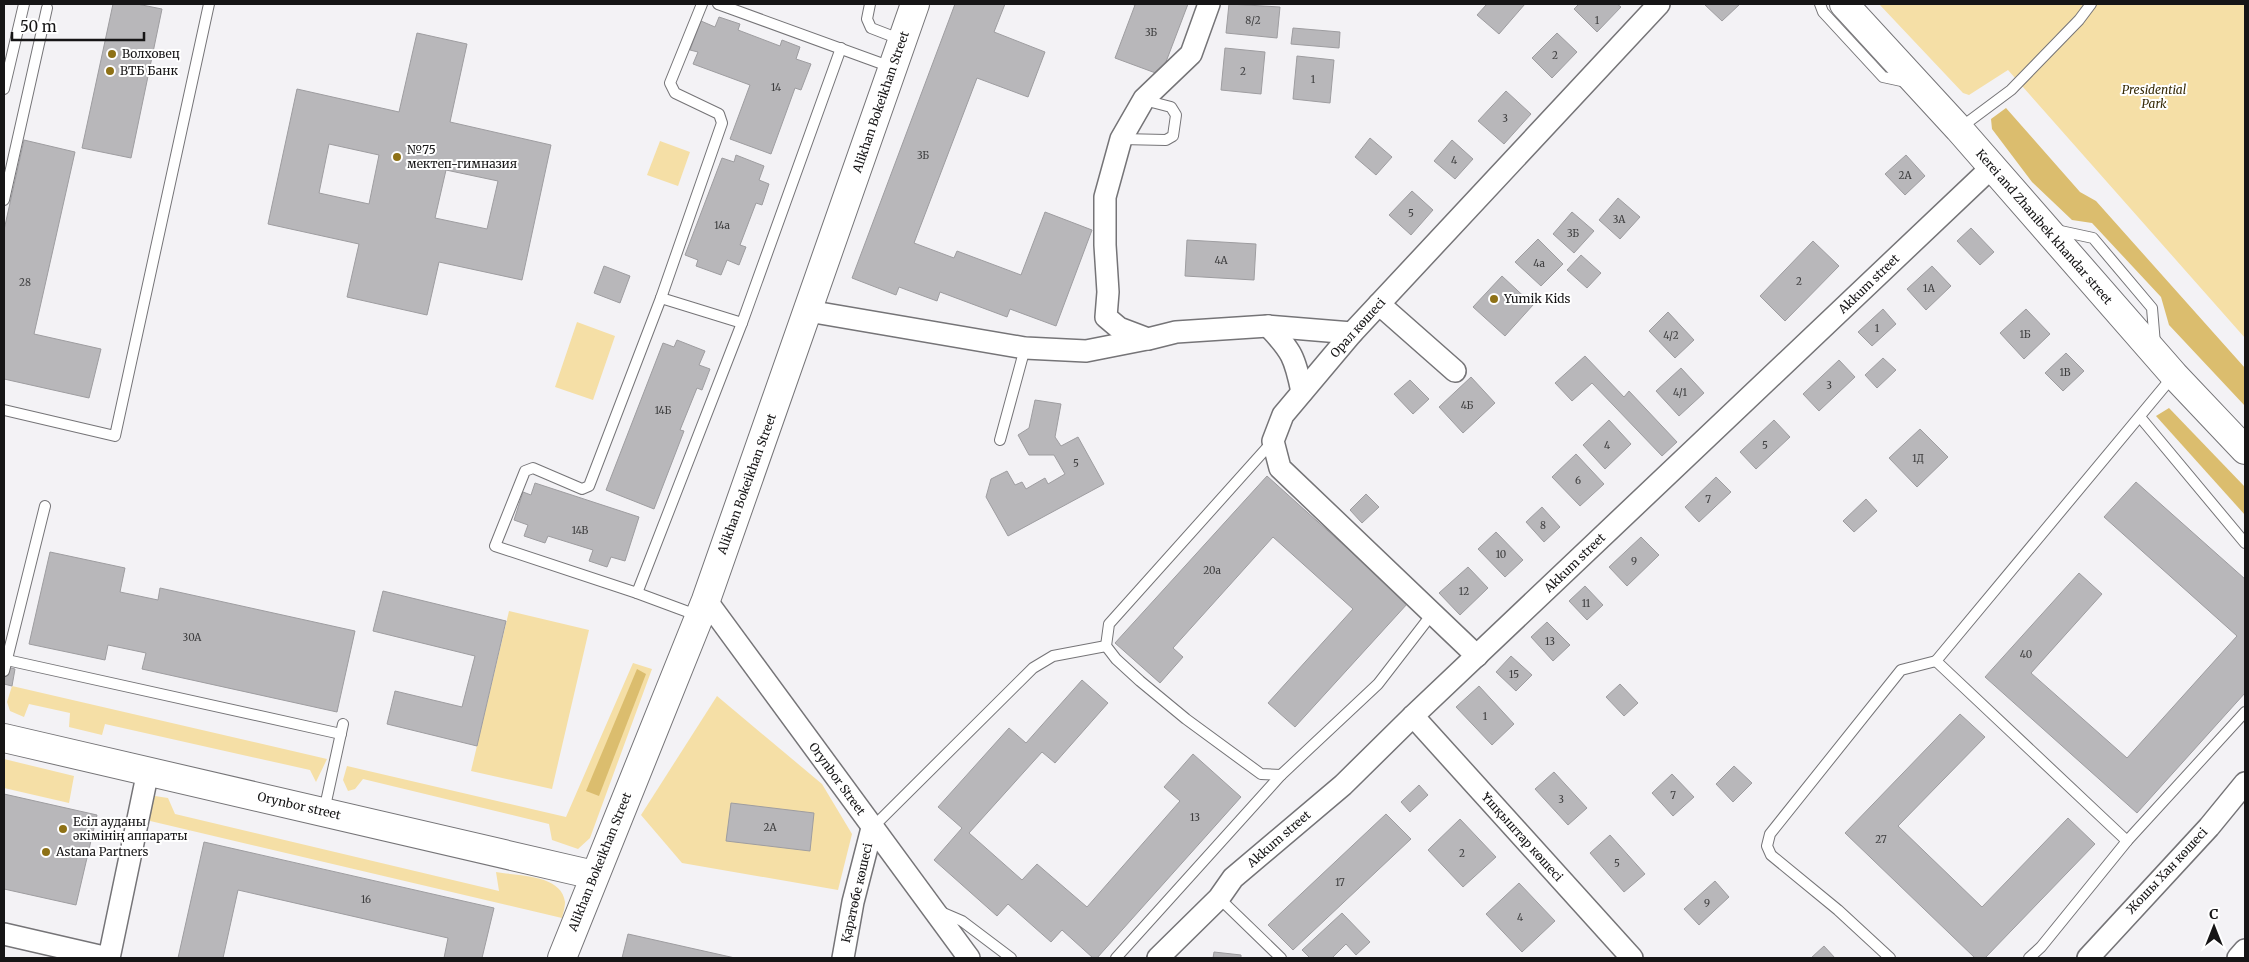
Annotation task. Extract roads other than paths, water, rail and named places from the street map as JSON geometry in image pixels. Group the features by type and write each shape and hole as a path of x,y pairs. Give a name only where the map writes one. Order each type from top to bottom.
{"street":[{"name":"Alikhan Bokeikhan Street","path":"562,958 703,608 915,4"},
{"path":"1148,339 1119,328 1106,317 1108,292 1104,245 1105,197 1121,139 1144,100 1190,54 1208,4"},
{"name":"Орал көшесі","path":"1274,441 1283,416 1352,334 1659,4"},
{"name":"Kerei and Zhanibek khandar street","path":"1844,4 1992,166 2156,355 2245,450"},
{"name":"Akkum street","path":"1158,958 1219,898 1233,878 1343,785 1413,716 1992,166"},
{"path":"1379,304 1455,371"},
{"path":"808,311 1025,348 1086,351 1176,332 1268,326 1352,334"},
{"path":"1268,326 1289,348 1296,361 1302,392"},
{"path":"1274,441 1280,468 1477,656"},
{"name":"Orynbor Street","path":"703,608 933,908 969,958"},
{"name":"Ұшқыштар көшесі","path":"1413,716 1632,958"},
{"name":"Orynbor street","path":"4,738 594,875"},
{"path":"4,934 108,958 148,770"},
{"name":"Жошы Хан көшесі","path":"2088,958 2209,827 2245,782"},
{"name":"Қаратөбе көшесі","path":"843,958 853,902 872,828"},
{"path":"2238,958 2245,950"}],"lane":[{"path":"4,88 24,4"},
{"path":"4,410 115,436 209,4"},
{"path":"702,4 670,83 675,93 719,114 722,123 661,298 589,486 582,489 533,468 525,471 495,546 637,593 703,608"},
{"path":"718,4 893,68"},
{"path":"870,4 867,19 871,28 903,40"},
{"path":"1820,4 1823,12 1883,78 1919,85"},
{"path":"1959,129 2011,90 2080,20 2091,4"},
{"path":"4,200 47,8"},
{"path":"637,593 742,323 841,48"},
{"path":"1121,139 1166,140 1173,136 1176,115 1171,106 1144,100"},
{"path":"661,298 742,323"},
{"path":"1000,440 1025,348"},
{"path":"1890,958 1838,910 1771,855 1768,846 1770,834 1900,670 1936,661 2174,375"},
{"path":"2140,417 2245,543"},
{"path":"1274,441 1109,624 1106,646 1116,659 1140,681 1186,719 1261,774 1281,775"},
{"path":"4,671 45,506"},
{"path":"1116,958 1281,775 1378,684 1432,614"},
{"path":"872,828 1033,668 1053,656 1106,646"},
{"path":"6,660 340,734"},
{"path":"1936,661 2127,841"},
{"path":"2029,958 2041,947 2127,841 2245,712"},
{"path":"323,812 343,724"},
{"path":"1219,898 1276,956"},
{"path":"933,908 962,921 1011,958"}],"place":[{"name":"Волховец","path":"112,54"},
{"name":"ВТБ Банк","path":"110,71"},
{"name":"№75 мектеп-гимназия","path":"397,157"},
{"name":"Yumik Kids","path":"1494,299"},
{"name":"Есіл ауданы әкімінің аппараты","path":"63,829"},
{"name":"Astana Partners","path":"46,852"}],"park label":[{"name":"Presidential Park","path":"2154,97"}]}
